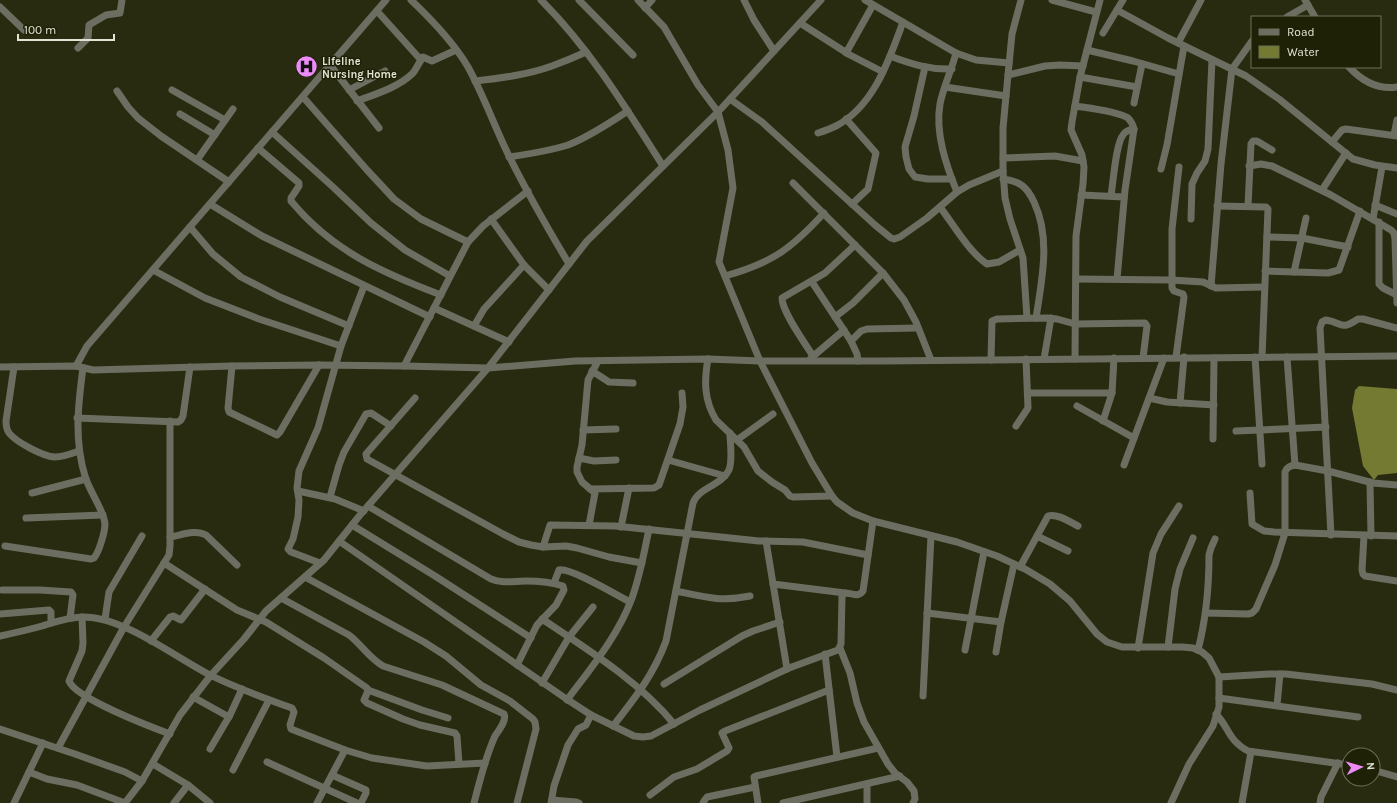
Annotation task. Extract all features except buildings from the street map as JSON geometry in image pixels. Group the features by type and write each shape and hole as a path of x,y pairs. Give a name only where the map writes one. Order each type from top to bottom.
{"street":[{"path":"78,48 88,38 88,27 90,24 106,15 120,13 122,0"},
{"path":"5,546 94,558 97,554 105,524 103,515 86,479 79,451 79,367 87,346 386,0"},
{"path":"411,0 426,14 456,50 467,66 485,100 509,157 569,264"},
{"path":"541,0 555,14 586,52 628,111 664,166"},
{"path":"579,0 633,55"},
{"path":"638,0 664,27 698,85 718,112 728,150 733,188 719,262 760,360 812,463 832,496 837,502 853,513 873,521 957,542 1017,565 1050,584 1070,601 1097,634 1107,642 1122,647 1193,648 1202,652 1209,658 1219,677 1219,707 1213,726 1189,764 1171,803"},
{"path":"645,8 652,0"},
{"path":"744,0 754,20 774,51"},
{"path":"29,772 47,779 91,789 125,803 153,764 180,715 210,675 244,639 259,619 320,563 339,542 366,508 488,368 587,241 718,112 821,0"},
{"path":"865,0 956,53 976,60 1009,63"},
{"path":"1021,0 1012,34 1009,63 1003,128 1003,175 1005,198 1010,219 1023,258 1027,318"},
{"path":"1052,0 1096,12"},
{"path":"1075,358 1076,236 1083,184 1083,161 1082,155 1071,130 1080,78 1100,0"},
{"path":"1104,33 1123,0"},
{"path":"1161,169 1167,146 1179,74 1181,44 1199,1"},
{"path":"1288,16 1307,3 1314,16"},
{"path":"846,53 873,5"},
{"path":"0,7 24,30"},
{"path":"1117,10 1251,79 1279,99 1353,159 1382,167 1397,168"},
{"path":"377,11 421,60"},
{"path":"818,133 836,126 858,110 876,87 903,22"},
{"path":"800,23 846,53 883,72"},
{"path":"1211,286 1221,164 1232,68 1251,42"},
{"path":"358,101 385,90 406,78 416,69 424,57 429,61 434,61 456,50"},
{"path":"1087,50 1179,74"},
{"path":"475,81 514,76 539,70 586,52"},
{"path":"956,53 940,104 939,119 940,136 957,192"},
{"path":"890,56 933,69 952,69"},
{"path":"1191,219 1192,184 1196,173 1205,161 1208,149 1212,60"},
{"path":"1134,103 1142,64"},
{"path":"330,65 379,128"},
{"path":"1008,76 1045,66 1083,66"},
{"path":"924,67 905,147 908,169 915,177 928,179 952,179"},
{"path":"1350,68 1370,84 1380,88 1397,87"},
{"path":"348,90 385,71"},
{"path":"1080,78 1137,87"},
{"path":"945,87 1006,96"},
{"path":"172,90 225,120"},
{"path":"117,91 138,118 161,136 229,182"},
{"path":"303,97 366,170 394,199 421,219 468,242"},
{"path":"730,99 762,122 888,236 894,239 900,237 940,207 957,192 970,185 1003,175 1021,184 1029,192 1039,214 1043,234 1044,252 1036,318"},
{"path":"1075,106 1107,111 1122,116 1128,119 1134,129 1124,197 1117,279"},
{"path":"197,160 233,109"},
{"path":"509,157 544,152 569,144 600,129 628,111"},
{"path":"180,114 215,135"},
{"path":"846,119 876,153 868,189 852,204"},
{"path":"1332,142 1342,130 1346,129 1396,135 1397,120"},
{"path":"1111,196 1118,145 1121,136 1125,132 1134,129"},
{"path":"272,132 333,186 371,223 405,250 450,276"},
{"path":"1248,206 1251,144 1257,140 1272,150"},
{"path":"258,148 299,183 299,186 291,198 291,201 317,229 346,251 386,273 441,295"},
{"path":"1322,190 1346,153"},
{"path":"1003,158 1055,156 1083,161"},
{"path":"1249,166 1261,164 1272,166 1322,190 1391,230 1395,239 1397,303"},
{"path":"1176,357 1184,297 1184,294 1172,290 1172,229 1179,167"},
{"path":"1382,167 1375,205 1379,284 1383,288 1397,295"},
{"path":"793,183 883,273 904,300 918,328 930,360"},
{"path":"404,366 468,242 491,219 528,191"},
{"path":"1081,195 1124,197"},
{"path":"210,204 262,236 364,286 430,316"},
{"path":"1375,205 1397,214"},
{"path":"1217,206 1266,207 1268,209 1259,357 1262,464"},
{"path":"940,207 961,236 981,260 987,264 999,262 1020,250"},
{"path":"1265,271 1328,273 1339,270 1360,211"},
{"path":"725,276 756,266 776,256 795,243 824,213"},
{"path":"1294,272 1306,218"},
{"path":"491,219 524,265 549,290"},
{"path":"190,227 213,254 241,278 280,297 349,326"},
{"path":"1267,237 1302,238 1348,247"},
{"path":"810,358 789,317 782,301 783,297 812,282 825,273 855,245"},
{"path":"474,326 484,309 524,265"},
{"path":"153,270 205,298 259,319 341,346"},
{"path":"835,317 853,303 883,273"},
{"path":"1076,279 1172,280 1203,282 1216,288 1264,288"},
{"path":"812,282 851,341 857,354 858,361"},
{"path":"320,563 291,552 288,549 293,539 298,517 299,500 297,480 299,471 318,428 341,346 364,286"},
{"path":"434,308 509,342"},
{"path":"990,360 992,321 997,319 1027,318 1051,318 1075,324 1145,323 1147,326 1144,358"},
{"path":"1044,359 1051,318"},
{"path":"1331,535 1320,328 1322,322 1326,320 1342,326 1347,326 1358,319 1363,319 1397,328"},
{"path":"851,341 861,331 866,329 918,328"},
{"path":"810,358 844,330"},
{"path":"0,367 79,367 93,370 232,366 404,366 488,368 575,361 708,359 760,360 810,358 858,361 1397,356"},
{"path":"1180,403 1184,357"},
{"path":"1287,357 1295,465"},
{"path":"1103,421 1112,393 1114,358"},
{"path":"1124,465 1164,358"},
{"path":"1213,439 1214,358"},
{"path":"708,359 705,376 705,388 708,401 716,420 744,447 758,471 785,490 790,496 832,496"},
{"path":"1016,426 1028,408 1026,359"},
{"path":"589,525 595,495 594,491 582,482 577,472 588,380 598,361"},
{"path":"232,366 228,408 229,412 277,435 319,366"},
{"path":"14,367 6,421 10,434 32,449 48,456 63,456 79,451"},
{"path":"78,418 170,421 181,420 183,416 190,367"},
{"path":"592,371 609,382 633,383"},
{"path":"590,489 657,487 662,482 682,414 682,393"},
{"path":"1028,393 1112,393"},
{"path":"415,398 365,456 367,458 519,542 543,547 566,546 620,560 642,563"},
{"path":"1149,398 1160,401 1214,405"},
{"path":"1076,406 1134,438"},
{"path":"330,497 344,452 368,413 371,413 390,426"},
{"path":"737,440 774,414"},
{"path":"58,748 124,627 164,564 170,551 170,421"},
{"path":"1236,431 1326,428"},
{"path":"583,430 616,429"},
{"path":"613,726 640,690 660,659 666,641 695,497 725,476 729,470 731,463 730,432"},
{"path":"579,458 594,461 616,460"},
{"path":"668,460 725,476"},
{"path":"1206,614 1248,614 1252,613 1256,609 1275,565 1285,533 1285,472 1287,468 1295,465 1328,471 1370,482 1397,485"},
{"path":"32,493 86,479"},
{"path":"1370,482 1367,536 1362,570 1363,574 1365,576 1397,581"},
{"path":"621,527 629,488"},
{"path":"298,491 330,497 366,508 491,579 502,583 526,581 554,583 563,586 564,590 556,605 537,625 517,665"},
{"path":"1250,493 1252,524 1264,531 1331,535 1397,536"},
{"path":"1138,648 1153,552 1161,534 1179,506"},
{"path":"26,518 103,515"},
{"path":"996,652 1001,622 1017,565 1046,519 1050,515 1058,516 1078,526"},
{"path":"773,584 858,595 861,594 863,591 873,521"},
{"path":"352,525 531,638"},
{"path":"543,547 550,525 589,525 766,541 803,542 868,555"},
{"path":"567,700 613,636 630,602 642,563 649,530"},
{"path":"170,537 201,532 237,565"},
{"path":"105,619 109,592 142,536"},
{"path":"923,696 931,536"},
{"path":"1036,536 1068,551"},
{"path":"1168,648 1175,589 1180,569 1193,538"},
{"path":"1198,650 1206,614 1209,556 1215,539"},
{"path":"766,541 787,669"},
{"path":"339,542 567,700 591,715 634,736 650,736 787,669 840,648"},
{"path":"965,650 984,552"},
{"path":"164,564 238,610 259,619 324,658 366,686 368,690 448,718"},
{"path":"554,583 559,570 565,570 630,602"},
{"path":"305,577 424,642 446,656 481,685 510,701 533,719 536,726 535,734 527,759 517,803"},
{"path":"151,641 170,617 173,616 180,620 182,619 205,589"},
{"path":"2,590 71,592 73,595 70,618"},
{"path":"676,591 732,600 750,596"},
{"path":"845,593 840,601 840,648 850,673 860,714 888,764 907,782 914,791 915,799 913,803"},
{"path":"281,598 349,635 357,641 375,661 383,666 442,685 504,714 505,719 485,763 474,803"},
{"path":"542,683 569,638 593,607"},
{"path":"0,614 49,610 51,612 51,623"},
{"path":"927,613 1001,622"},
{"path":"82,617 82,652 70,681 71,685 86,696 130,718 170,734"},
{"path":"0,636 70,618 82,617 105,619 151,641 210,675 293,709 294,712 290,725 291,729 345,750 372,758 427,766 485,763"},
{"path":"542,619 598,657 640,690 660,708 674,724"},
{"path":"664,684 742,636 780,622"},
{"path":"826,654 837,757"},
{"path":"1219,677 1280,674 1372,684 1397,690"},
{"path":"1277,705 1280,674"},
{"path":"210,749 229,717 242,689"},
{"path":"368,690 364,700 367,703 414,723 456,734 459,764"},
{"path":"650,795 674,777 697,769 727,751 729,748 722,733 725,731 829,690"},
{"path":"193,697 229,717"},
{"path":"1219,698 1358,717"},
{"path":"233,770 269,700"},
{"path":"1216,714 1222,720 1230,736 1236,743 1251,752 1341,764"},
{"path":"579,803 552,802 554,786 568,745 578,729 586,725 591,715"},
{"path":"0,729 125,772 142,781"},
{"path":"14,803 43,743"},
{"path":"758,803 754,780 756,776 878,748"},
{"path":"317,803 345,750"},
{"path":"1242,803 1251,752"},
{"path":"267,762 325,789 362,802 366,790 332,775"},
{"path":"1320,803 1321,797 1338,763"},
{"path":"153,764 188,785 210,803"},
{"path":"1381,772 1397,777"},
{"path":"783,803 900,776"},
{"path":"867,784 867,803"},
{"path":"174,803 188,785"},
{"path":"704,803 704,800 707,797 755,787"}],"water":[{"path":"1359,386 1397,389 1397,473 1378,475 1374,480 1363,466 1352,408 1355,390"}],"place":[{"name":"Lifeline Nursing Home","path":"306,67"}]}
